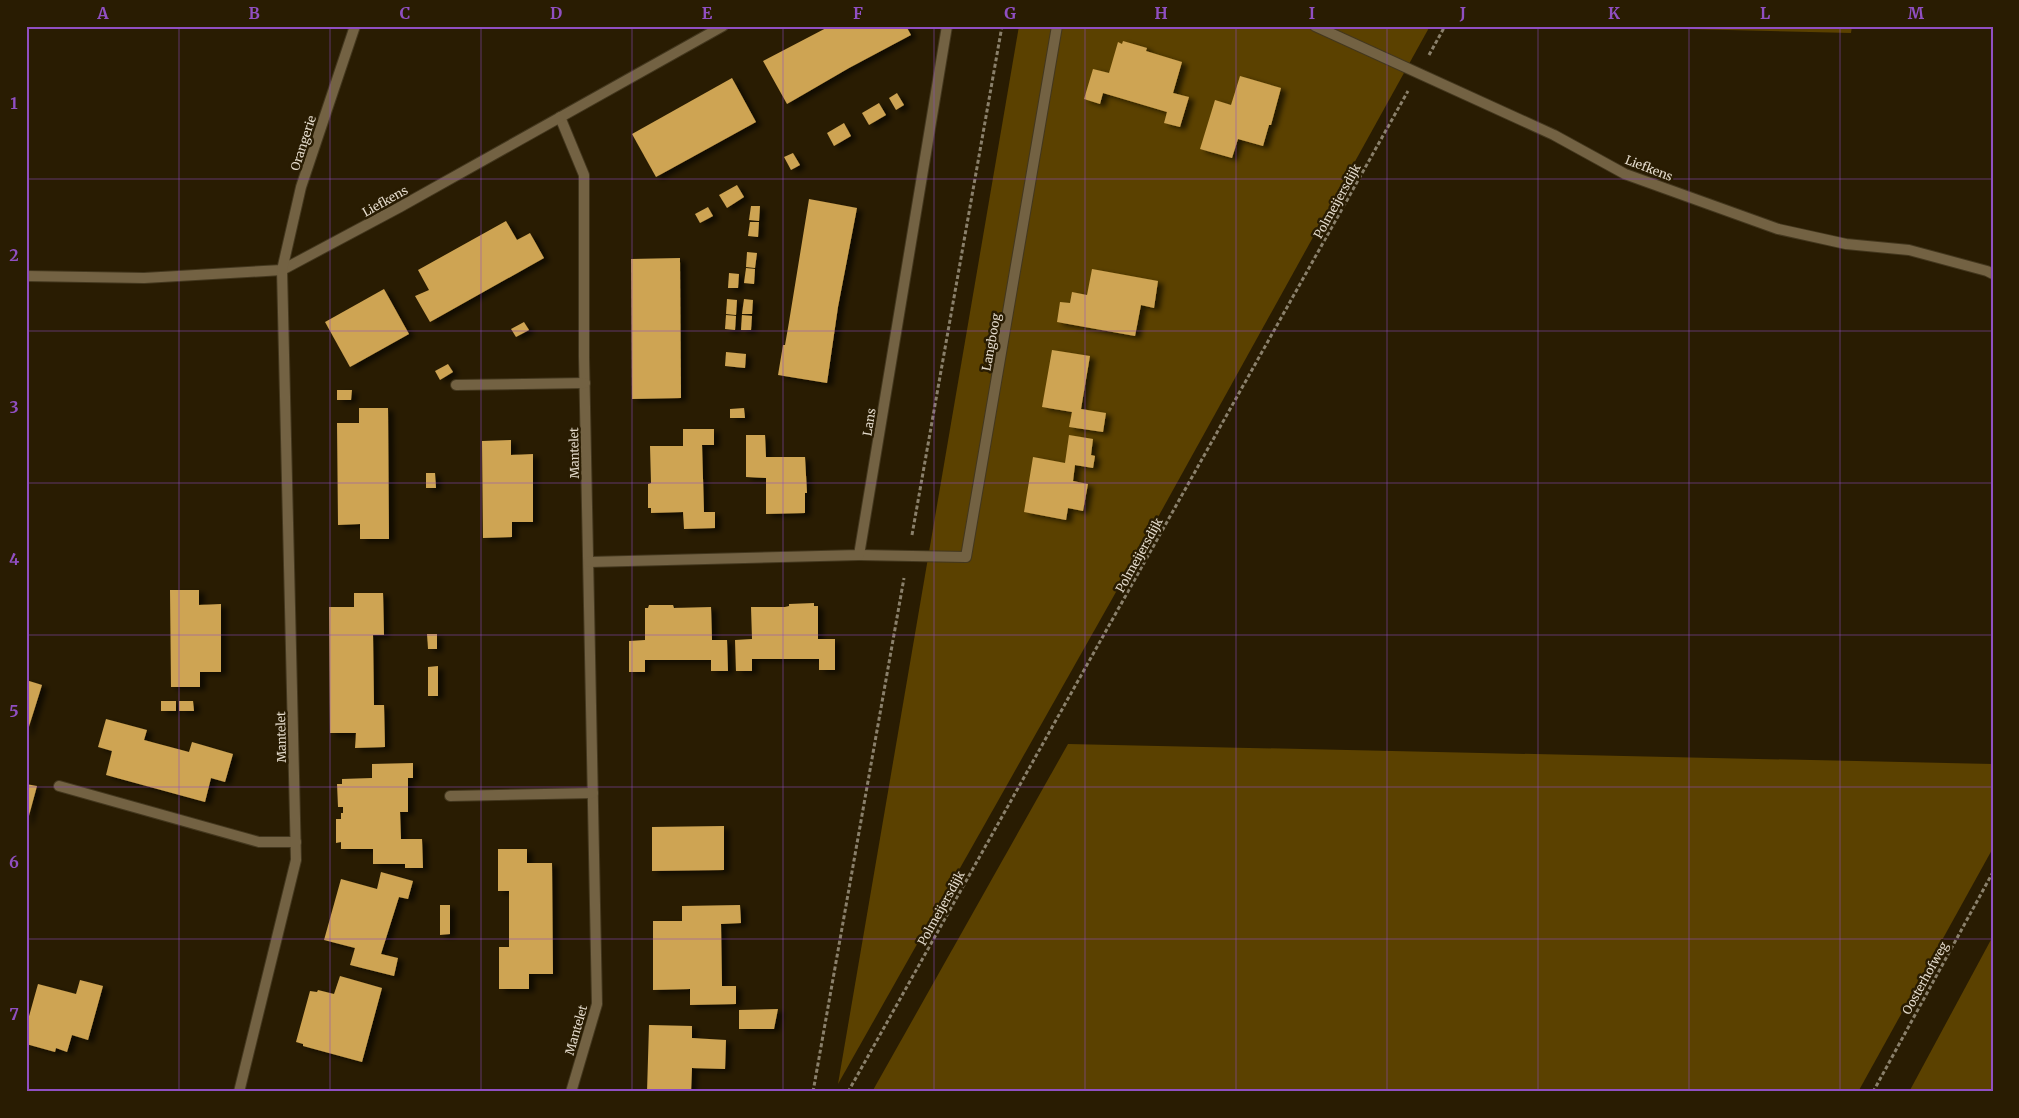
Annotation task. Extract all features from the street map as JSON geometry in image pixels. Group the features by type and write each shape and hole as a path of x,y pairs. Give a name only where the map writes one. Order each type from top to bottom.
{"street":[{"name":"Orangerie","path":"282,270 302,187 355,26"},
{"name":"Liefkens","path":"26,276 144,278 282,270 366,226 723,26"},
{"name":"Lans","path":"859,555 948,26"},
{"name":"Langboog","path":"859,555 966,557 1058,26"},
{"name":"Liefkens","path":"1316,26 1554,135 1625,174 1778,229 1846,244 1909,250 1993,274"},
{"name":"Mantelet","path":"560,117 584,175 585,383 597,1004 571,1092"},
{"name":"Mantelet","path":"238,1092 296,860 282,270"},
{"path":"456,385 585,383"},
{"path":"589,562 859,555"},
{"path":"59,786 259,842 296,842"},
{"path":"450,796 593,793"}],"path":[{"name":"Polmeijersdijk","path":"848,1092 1445,26"},
{"name":"Oosterhofweg","path":"1873,1092 1993,872"}],"shaded area":[{"path":"1019,26 1430,26 1142,546 838,1084"},
{"path":"1558,26 1852,26 1851,33"},
{"path":"1068,744 1993,764 1993,848 1858,1092 872,1092"},
{"path":"1993,936 1993,1092 1909,1092"}],"building":[{"path":"830,26 906,26 911,35 787,104 763,61"},
{"path":"1123,41 1147,48 1146,51 1182,62 1173,93 1189,97 1180,127 1164,123 1167,112 1103,93 1100,104 1084,99 1093,69 1109,73 1118,42 1122,44"},
{"path":"1240,76 1281,88 1263,146 1238,139 1232,158 1200,149 1215,100 1231,105"},
{"path":"732,78 756,122 656,177 632,134"},
{"path":"897,93 904,105 896,110 889,98"},
{"path":"879,103 886,115 869,125 862,113"},
{"path":"844,123 851,136 834,146 827,133"},
{"path":"793,153 800,165 791,170 784,157"},
{"path":"737,185 744,197 727,208 719,195"},
{"path":"809,199 857,208 838,307 827,383 778,375 783,345 785,345"},
{"path":"751,206 760,206 759,221 749,220"},
{"path":"708,207 713,216 700,223 695,214"},
{"path":"506,221 517,240 530,233 544,258 430,322 415,296 429,290 418,270"},
{"path":"750,222 759,222 758,237 748,236"},
{"path":"747,252 757,253 755,268 746,267"},
{"path":"680,258 681,398 632,399 631,259"},
{"path":"746,268 755,269 754,284 744,283"},
{"path":"1092,269 1158,281 1154,308 1141,305 1135,336 1057,322 1060,302 1070,303 1072,292 1087,295"},
{"path":"729,273 739,274 738,288 728,288"},
{"path":"384,289 409,334 350,367 325,322"},
{"path":"727,299 737,300 736,315 726,314"},
{"path":"744,299 753,300 752,314 742,314"},
{"path":"726,315 736,316 735,330 725,329"},
{"path":"742,315 752,316 751,330 741,330"},
{"path":"524,322 529,330 516,337 511,329"},
{"path":"1052,350 1090,356 1081,409 1106,413 1103,432 1069,427 1072,412 1042,407"},
{"path":"726,352 746,354 745,368 725,366"},
{"path":"448,364 453,372 440,380 435,371"},
{"path":"337,390 352,390 351,400 337,400"},
{"path":"359,408 388,408 389,539 360,539 360,524 338,525 337,423 359,423"},
{"path":"744,408 745,418 730,418 730,409"},
{"path":"683,429 714,429 714,445 702,445 704,512 715,512 715,528 684,529 683,512 651,513 651,508 648,508 648,484 651,483 650,446 683,446"},
{"path":"746,435 765,435 766,457 805,457 807,493 805,493 805,513 766,514 766,478 746,477"},
{"path":"1069,435 1093,439 1091,455 1095,456 1093,468 1075,465 1073,481 1088,484 1083,511 1068,508 1066,520 1024,512 1033,457 1065,463"},
{"path":"511,440 511,455 533,454 533,522 512,522 512,537 483,538 482,441"},
{"path":"426,473 435,473 436,488 426,488"},
{"path":"170,590 199,590 199,605 221,604 221,672 200,672 200,687 171,687"},
{"path":"354,593 383,593 384,635 373,635 374,705 384,705 385,747 355,748 356,733 330,733 329,607 354,607"},
{"path":"814,603 814,606 818,606 818,639 835,639 835,670 819,670 819,659 752,659 752,671 736,671 735,640 752,639 751,607 785,607 789,606 789,604"},
{"path":"649,605 673,605 674,608 711,607 712,640 727,640 728,671 711,671 711,660 645,660 645,672 629,672 629,641 645,640 645,608 648,608"},
{"path":"427,634 437,634 437,649 428,649"},
{"path":"438,666 438,696 428,696 428,667"},
{"path":"26,680 42,685 27,733 26,733"},
{"path":"161,701 176,701 176,711 161,711"},
{"path":"179,701 193,701 194,711 179,711"},
{"path":"106,719 147,730 144,740 189,752 192,742 233,754 225,782 211,778 205,802 106,775 112,751 98,747"},
{"path":"413,763 413,778 408,778 408,812 400,812 401,839 422,839 423,868 405,868 405,864 373,864 373,849 341,849 341,842 336,843 336,819 341,819 341,813 343,813 343,807 338,807 337,784 342,784 342,779 372,778 372,764"},
{"path":"26,784 37,786 27,823 26,822"},
{"path":"724,826 724,870 652,871 652,827"},
{"path":"498,849 527,849 527,863 552,863 553,974 529,974 529,989 499,989 499,947 509,947 509,891 498,891"},
{"path":"381,872 413,881 408,899 399,897 381,954 398,958 394,976 350,965 355,948 324,940 341,879 377,889"},
{"path":"440,905 450,905 450,934 440,935"},
{"path":"740,905 741,923 721,924 722,986 736,986 736,1004 690,1005 690,989 653,990 653,921 682,921 682,906"},
{"path":"340,976 382,988 362,1062 303,1046 303,1044 296,1042 310,991 317,992 318,990 334,994"},
{"path":"80,980 103,986 88,1040 72,1035 67,1052 56,1048 55,1052 26,1044 26,1027 38,984 76,994"},
{"path":"778,1009 774,1029 739,1029 739,1010"},
{"path":"649,1025 692,1026 692,1038 726,1040 725,1069 692,1068 691,1092 647,1092"}]}
